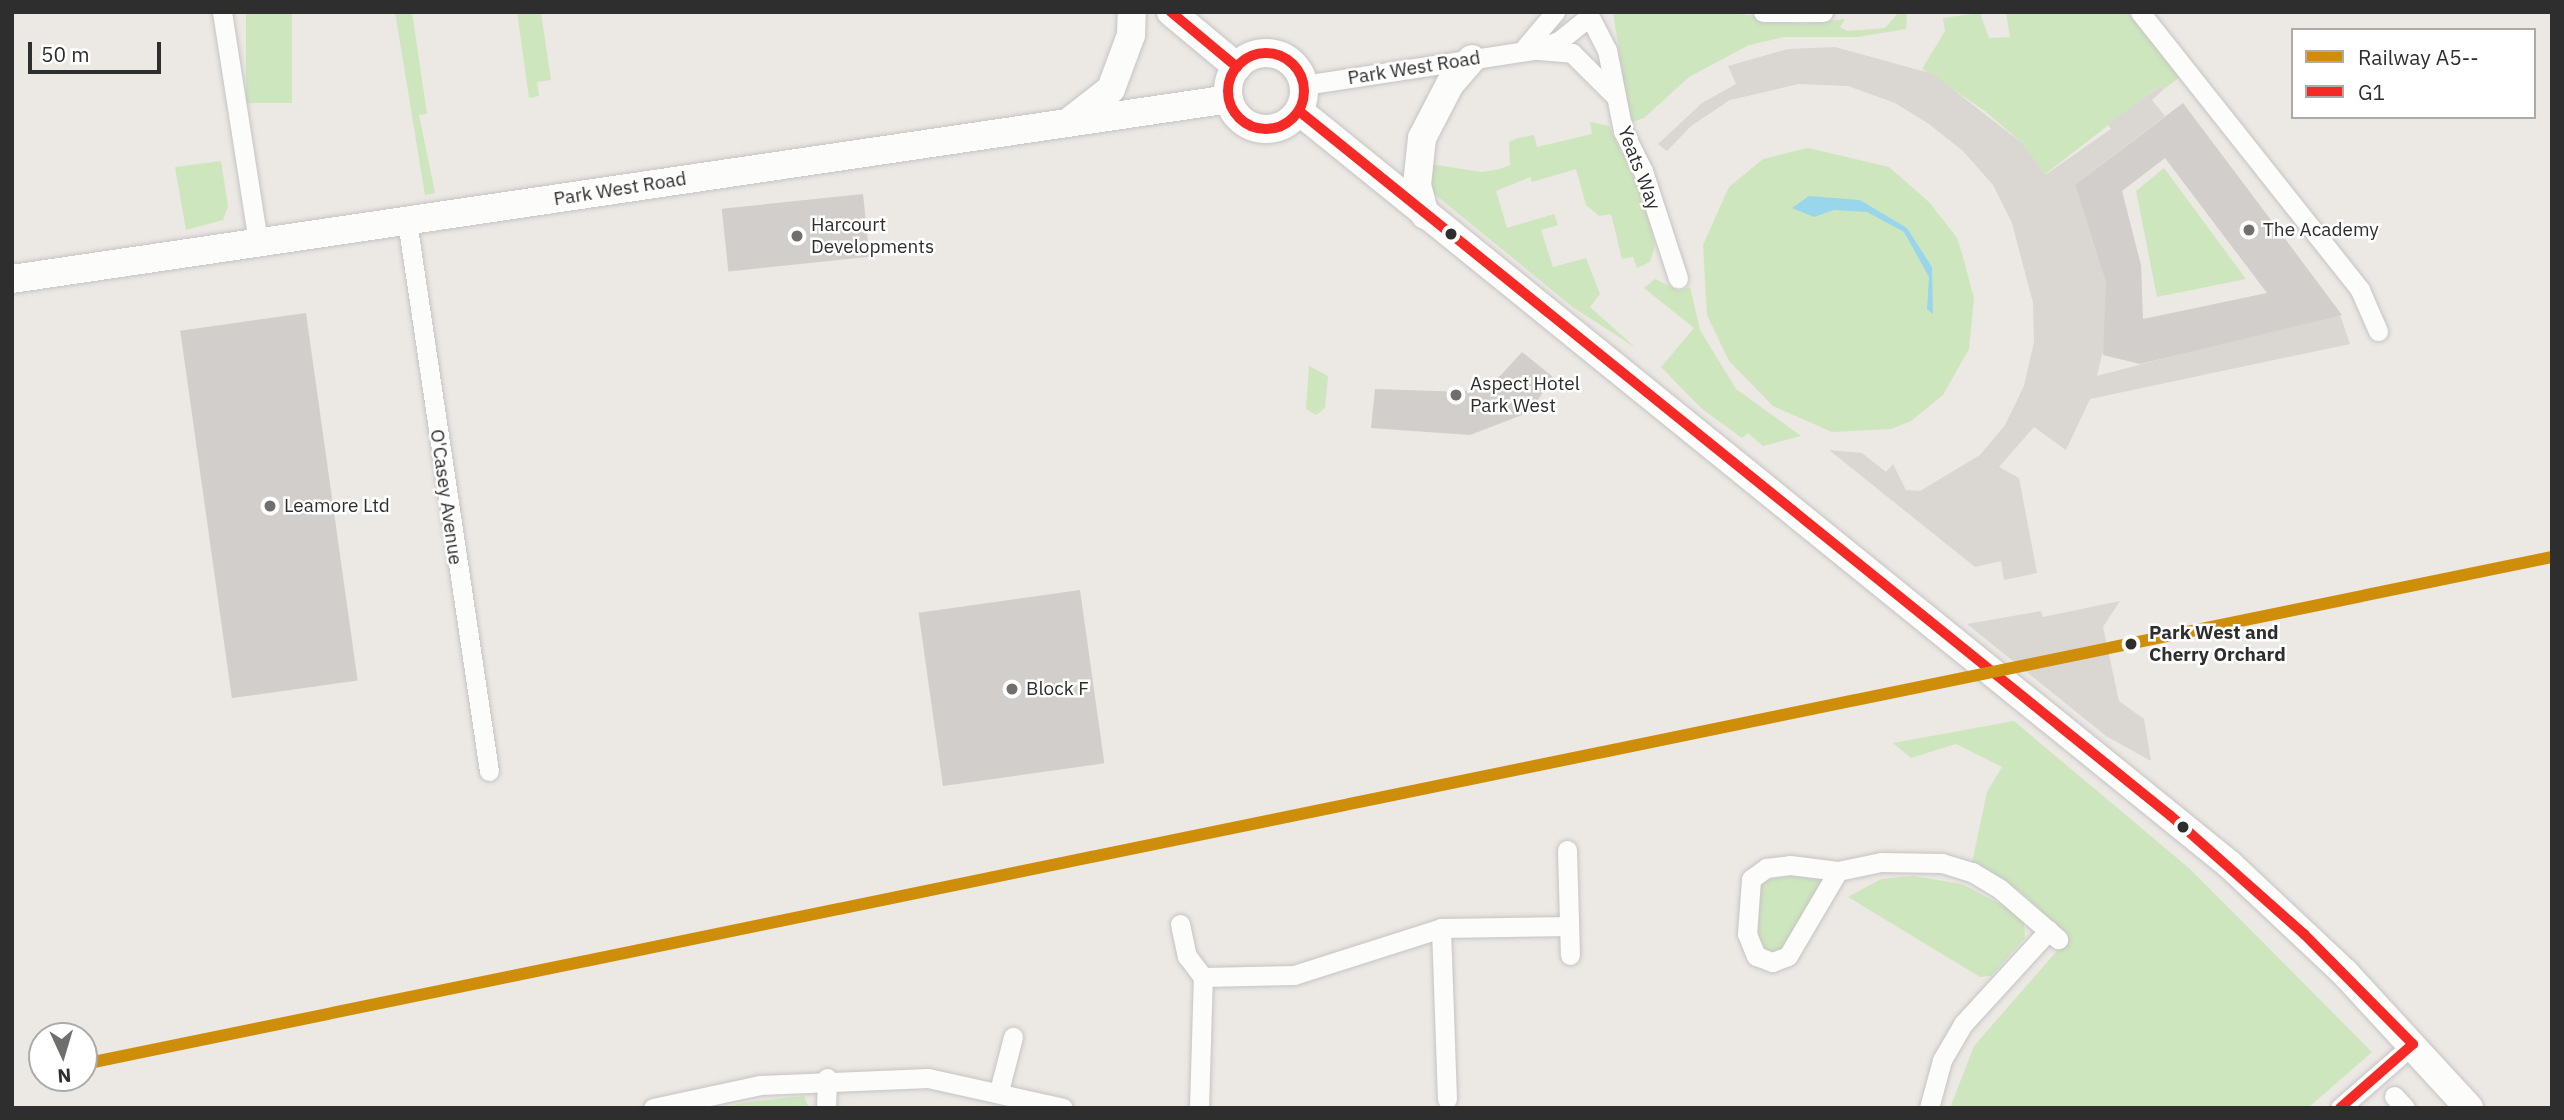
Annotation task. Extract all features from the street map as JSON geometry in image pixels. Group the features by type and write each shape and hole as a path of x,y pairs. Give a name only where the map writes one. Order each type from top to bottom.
{"street":[{"path":"222,12 258,243"},
{"path":"1068,123 1111,89 1131,34 1132,12"},
{"path":"1171,12 1237,67"},
{"path":"1529,50 1555,12"},
{"path":"1763,12 1823,12"},
{"path":"2140,12 2360,290 2378,331"},
{"name":"Park West Road","path":"1301,98 1472,59 1529,50 1559,41 1585,16"},
{"name":"Yeats Way","path":"1585,16 1607,50 1623,131 1643,171 1678,278"},
{"path":"1529,50 1572,53 1615,96"},
{"path":"1301,98 1290,121 1266,130 1242,121 1228,99 1237,67 1258,54 1282,57 1301,98 1425,215 2230,865 2413,1044 2469,1108"},
{"path":"1425,215 1418,185 1422,138 1444,93 1472,59"},
{"name":"Park West Road","path":"12,279 1228,99"},
{"name":"O'Casey Avenue","path":"407,221 489,771"},
{"path":"1567,850 1570,955"},
{"path":"1839,871 1788,956 1772,962 1756,956 1747,934 1751,879 1778,867 1839,871 1881,862 1952,866 2000,889 2053,934 1963,1024 1942,1060 1930,1108"},
{"path":"1180,924 1187,956 1203,977 1199,1108"},
{"path":"1203,977 1294,975 1441,928 1569,926"},
{"path":"1441,928 1447,1099"},
{"path":"999,1091 1013,1037"},
{"path":"2340,1108 2413,1044"},
{"path":"827,1078 827,1108"},
{"path":"653,1108 827,1078 928,1078 999,1091 1063,1108"}],"green space":[{"path":"246,12 292,12 292,103 246,103"},
{"path":"395,12 412,12 427,114 419,115 435,193 425,195"},
{"path":"517,12 541,12 551,80 537,82 539,96 529,98"},
{"path":"1613,12 1730,12 1802,24 1845,19 1840,27 1847,31 1885,28 1899,12 1907,12 1906,29 1858,37 1784,37 1749,45 1689,77 1644,118 1630,123"},
{"path":"2006,12 2127,12 2181,76 2163,90 2159,86 2044,175 2022,143 1985,111 1922,69 1945,31 1943,18 1980,13 1989,38 2010,37"},
{"path":"1590,122 1609,126 1645,202 1655,246 1650,262 1637,268 1633,257 1622,259 1611,214 1599,216 1586,205 1576,169 1532,182 1530,177 1496,191 1507,228 1554,214 1558,225 1541,230 1553,267 1586,258 1600,294 1590,307 1636,348 1574,308 1427,188 1423,163 1482,172 1500,169 1510,165 1509,142 1534,135 1537,147 1592,134"},
{"path":"1808,148 1889,167 1930,203 1957,238 1963,257 1974,298 1969,349 1943,395 1911,421 1891,429 1832,432 1773,406 1729,361 1707,315 1703,245 1729,187 1763,159"},
{"path":"221,161 228,206 223,220 186,230 175,167"},
{"path":"2164,168 2246,279 2157,297 2136,191"},
{"path":"1655,279 1679,291 1690,287 1700,330 1736,389 1801,436 1763,446 1748,433 1742,438 1702,409 1661,367 1694,328 1644,288"},
{"path":"1309,366 1328,376 1325,408 1316,415 1306,409"},
{"path":"2014,721 2190,869 2372,1052 2308,1108 1950,1108 1974,1046 2069,937 2020,891 1972,863 1987,792 2002,767 1956,744 1911,758 1893,743"},
{"path":"1808,873 1823,882 1785,949 1769,953 1758,938 1761,881"},
{"path":"1913,876 1962,884 2011,910 2024,922 2025,938 1991,976 1980,977 1848,897 1881,879"},
{"path":"804,1096 809,1108 722,1108 747,1102"}],"shaded area":[{"path":"1835,47 1933,74 2022,143 2045,175 2111,129 2108,124 2160,86 2163,90 2152,100 2165,116 2075,185 2106,283 2106,337 2097,376 2339,312 2350,344 2090,399 2066,450 2034,427 1999,467 2019,478 2037,573 2004,580 2001,561 1975,567 1829,450 1862,453 1886,472 1893,464 1906,490 1920,491 1980,455 2005,425 2024,386 2034,342 2033,303 2012,223 1993,185 1963,151 1929,124 1895,103 1848,86 1799,84 1730,100 1691,126 1667,151 1658,144 1702,103 1736,84 1728,66 1788,49"},
{"path":"2120,601 2103,627 2119,701 2144,719 2151,761 2106,736 1967,624 2041,611 2043,617"}],"water":[{"path":"1809,196 1860,200 1907,228 1932,267 1933,314 1927,309 1929,277 1904,232 1867,212 1834,210 1814,217 1792,208"}],"building":[{"name":"The Academy","path":"2183,103 2342,315 2140,364 2103,355 2106,283 2075,185","holes":["2165,158 2267,293 2143,319 2141,265 2122,191"]},
{"name":"Harcourt Developments","path":"863,194 870,257 728,271 722,209"},
{"name":"Leamore Ltd","path":"306,313 358,680 232,698 180,331"},
{"name":"Aspect Hotel Park West","path":"1522,352 1553,377 1530,412 1470,435 1371,428 1375,389 1463,392 1500,376"},
{"name":"Block F","path":"1080,590 1104,763 943,786 919,613"}],"rail line":[{"name":"A5--","path":"98,1061 2552,557"}],"transit line":[{"name":"G1","path":"1171,12 1237,67"},
{"name":"G1","path":"1266,53 1280,56 1293,64 1301,77 1304,91 1301,105 1293,118 1280,126 1266,129 1252,126 1239,118 1231,105 1228,91 1231,77 1239,64 1252,56 1266,53"},
{"name":"G1","path":"1299,111 2171,816 2304,934 2413,1044"},
{"name":"G1","path":"2340,1108 2413,1044"}],"place":[{"name":"The Academy","path":"2249,230"},
{"name":"Harcourt Developments","path":"797,236"},
{"name":"Aspect Hotel Park West","path":"1456,395"},
{"name":"Leamore Ltd","path":"270,506"},
{"name":"Park West and Cherry Orchard","path":"2131,644"},
{"name":"Block F","path":"1012,689"}]}
